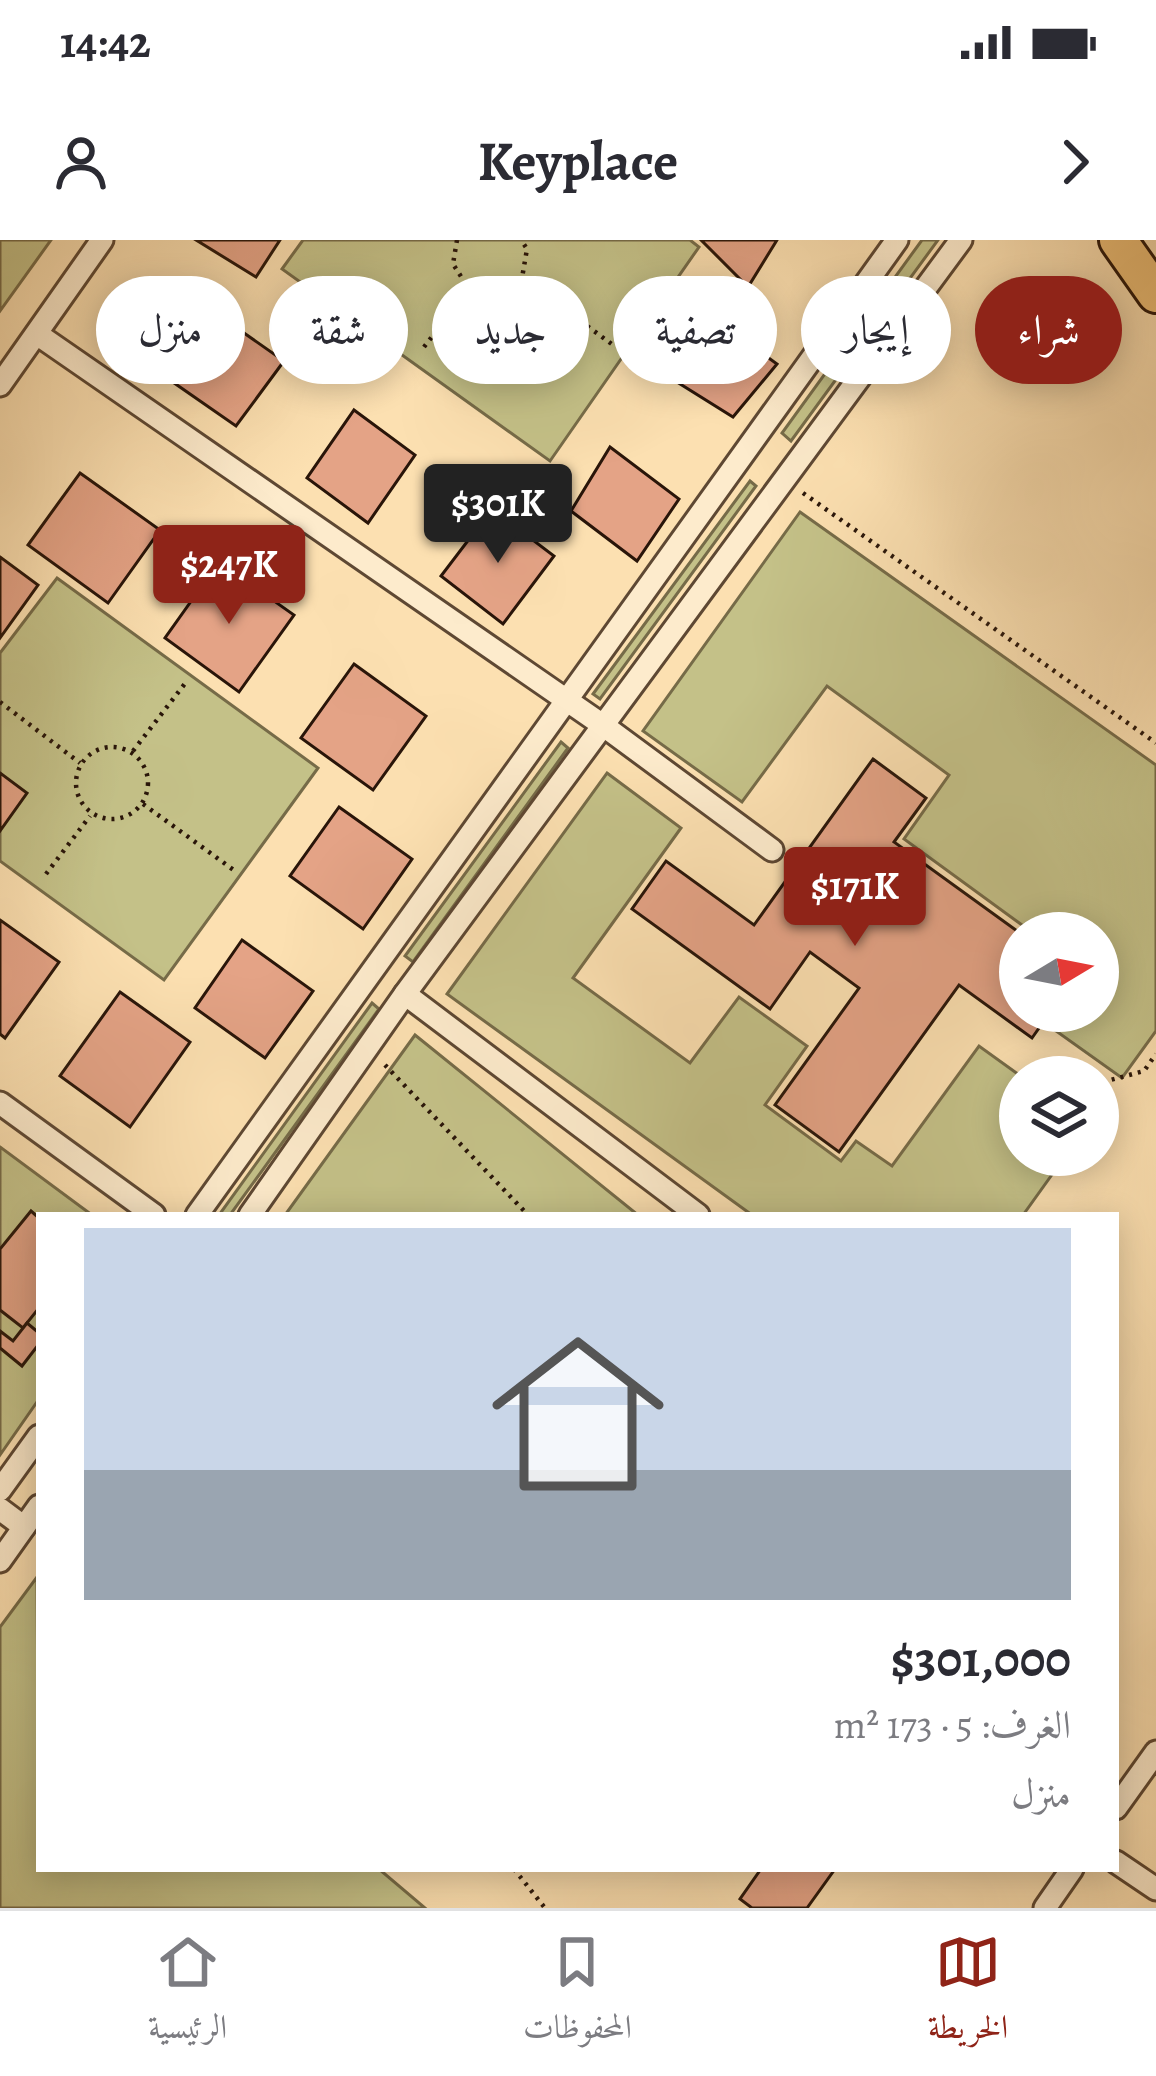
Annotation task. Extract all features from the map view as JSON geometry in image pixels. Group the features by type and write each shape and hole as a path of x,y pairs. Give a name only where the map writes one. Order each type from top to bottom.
{"main road":[{"path":"1118,240 1156,294"}],"street":[{"path":"0,385 103,240"},
{"path":"199,1212 897,240"},
{"path":"252,1212 405,994 961,240"},
{"path":"37,334 567,700 772,850"},
{"path":"405,994 694,1212"},
{"path":"0,1103 150,1212"},
{"path":"0,1490 36,1440"},
{"path":"0,1509 24,1526"},
{"path":"0,1561 36,1510"},
{"path":"1119,1804 1156,1752"},
{"path":"1119,1864 1156,1889"},
{"path":"1045,1908 1070,1872"}],"path":[{"path":"457,240 453,264 461,276"},
{"path":"521,240 527,249 522,276"},
{"path":"424,347 432,337"},
{"path":"784,479 1156,743"},
{"path":"133,752 187,681"},
{"path":"0,702 80,763"},
{"path":"104,746 133,752 149,776 143,804 119,821 91,815 75,791 80,763 104,746"},
{"path":"143,804 235,871"},
{"path":"46,874 91,815"},
{"path":"368,1048 525,1212"},
{"path":"1119,1078 1144,1071 1156,1054"},
{"path":"516,1872 544,1908"}],"shaded area":[{"path":"0,240 51,240 0,311"},
{"path":"303,240 690,240 699,247 679,276 613,276 613,371 550,461 443,384 589,384 589,276 432,276 432,376 408,359 408,276 292,276 282,269"},
{"path":"922,240 938,240 912,276 896,276"},
{"path":"818,384 833,384 791,441 782,433"},
{"path":"750,481 756,486 600,699 593,694"},
{"path":"800,512 1156,765 1156,1031 1122,1078 1119,1056 1091,1056 1057,1032 1119,1032 1119,912 1004,912 904,839 949,775 827,686 742,802 643,731"},
{"path":"57,578 318,768 164,980 0,861 0,653"},
{"path":"561,742 568,748 413,962 405,956"},
{"path":"607,773 681,828 573,978 690,1063 739,997 807,1046 765,1105 841,1161 856,1141 892,1166 979,1046 999,1060 999,1176 1051,1176 1025,1212 748,1212 447,994"},
{"path":"372,1003 379,1009 232,1212 221,1212"},
{"path":"415,1035 634,1212 287,1212"},
{"path":"0,1147 88,1212 36,1212 36,1403 0,1455"},
{"path":"36,1578 36,1872 383,1872 425,1908 0,1908 0,1627"}],"building":[{"path":"196,240 280,240 256,277"},
{"path":"701,240 777,240 755,276 737,276"},
{"path":"245,334 269,351 269,381 236,426 176,384 245,384"},
{"path":"680,384 760,384 733,417"},
{"path":"354,410 415,455 368,523 307,478"},
{"path":"610,447 679,499 637,561 571,511"},
{"path":"80,473 160,530 108,603 28,545"},
{"path":"492,509 554,556 503,624 441,576"},
{"path":"0,557 38,585 0,638"},
{"path":"219,562 294,615 239,692 165,638"},
{"path":"354,664 426,716 373,790 301,738"},
{"path":"873,759 926,798 894,842 999,918 999,1014 959,985 839,1152 775,1105 859,988 810,952 770,1009 632,909 666,861 754,925"},
{"path":"0,773 27,793 0,831"},
{"path":"339,807 412,859 363,929 290,876"},
{"path":"0,920 59,962 5,1038 0,1034"},
{"path":"242,940 313,991 265,1058 195,1008"},
{"path":"120,992 190,1042 130,1127 60,1076"},
{"path":"31,1211 36,1215 36,1312 23,1328 0,1310 0,1249"},
{"path":"27,1323 36,1330 36,1348 22,1366 0,1348 0,1331 13,1341"},
{"path":"759,1872 833,1872 807,1908 752,1908 740,1899"}]}
